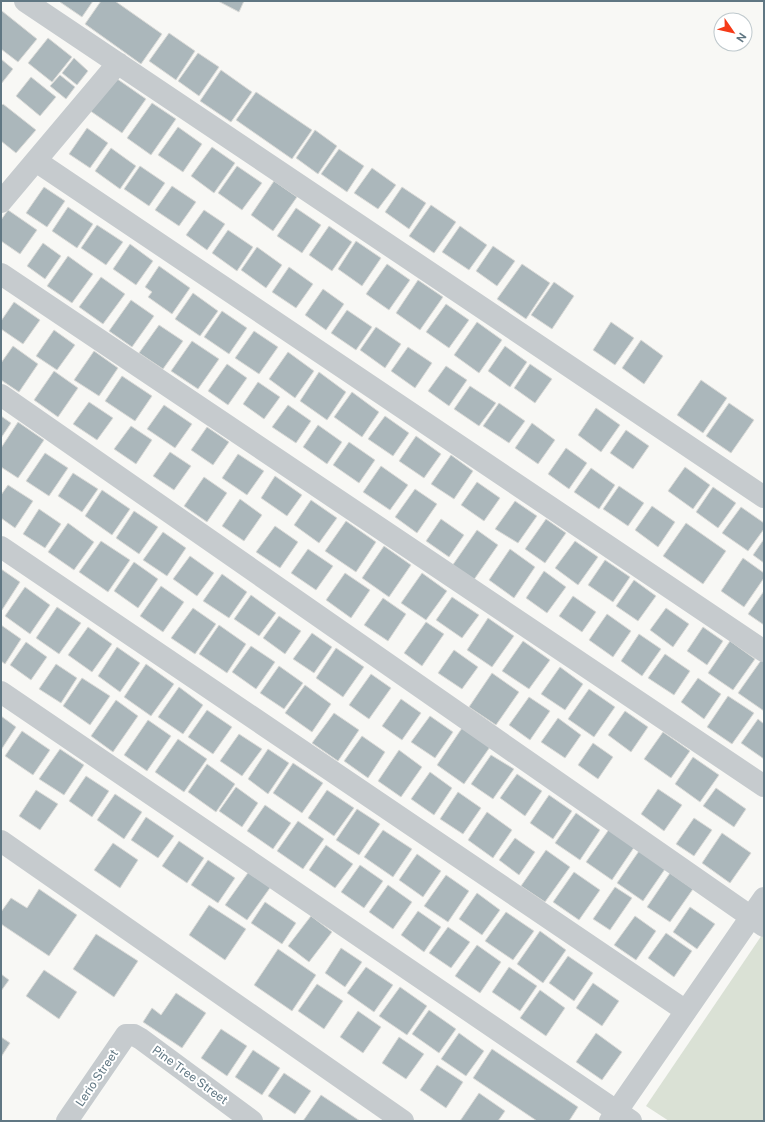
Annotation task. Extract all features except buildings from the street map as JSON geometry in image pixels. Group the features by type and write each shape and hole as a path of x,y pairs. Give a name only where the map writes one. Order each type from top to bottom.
{"street":[{"path":"25,1 764,497"},
{"path":"1,202 118,63"},
{"path":"36,161 764,651"},
{"path":"1,274 764,786"},
{"path":"1,395 757,922"},
{"path":"1,546 686,1011"},
{"path":"1,692 619,1118 686,1011 757,922 764,898"},
{"path":"1,841 403,1121"},
{"name":"Pine Tree Street","path":"126,1035 134,1035 141,1039 246,1119"},
{"name":"Lerio Street","path":"67,1121 126,1035"}],"shaded area":[{"path":"764,932 764,1121 669,1121 646,1106"}]}
